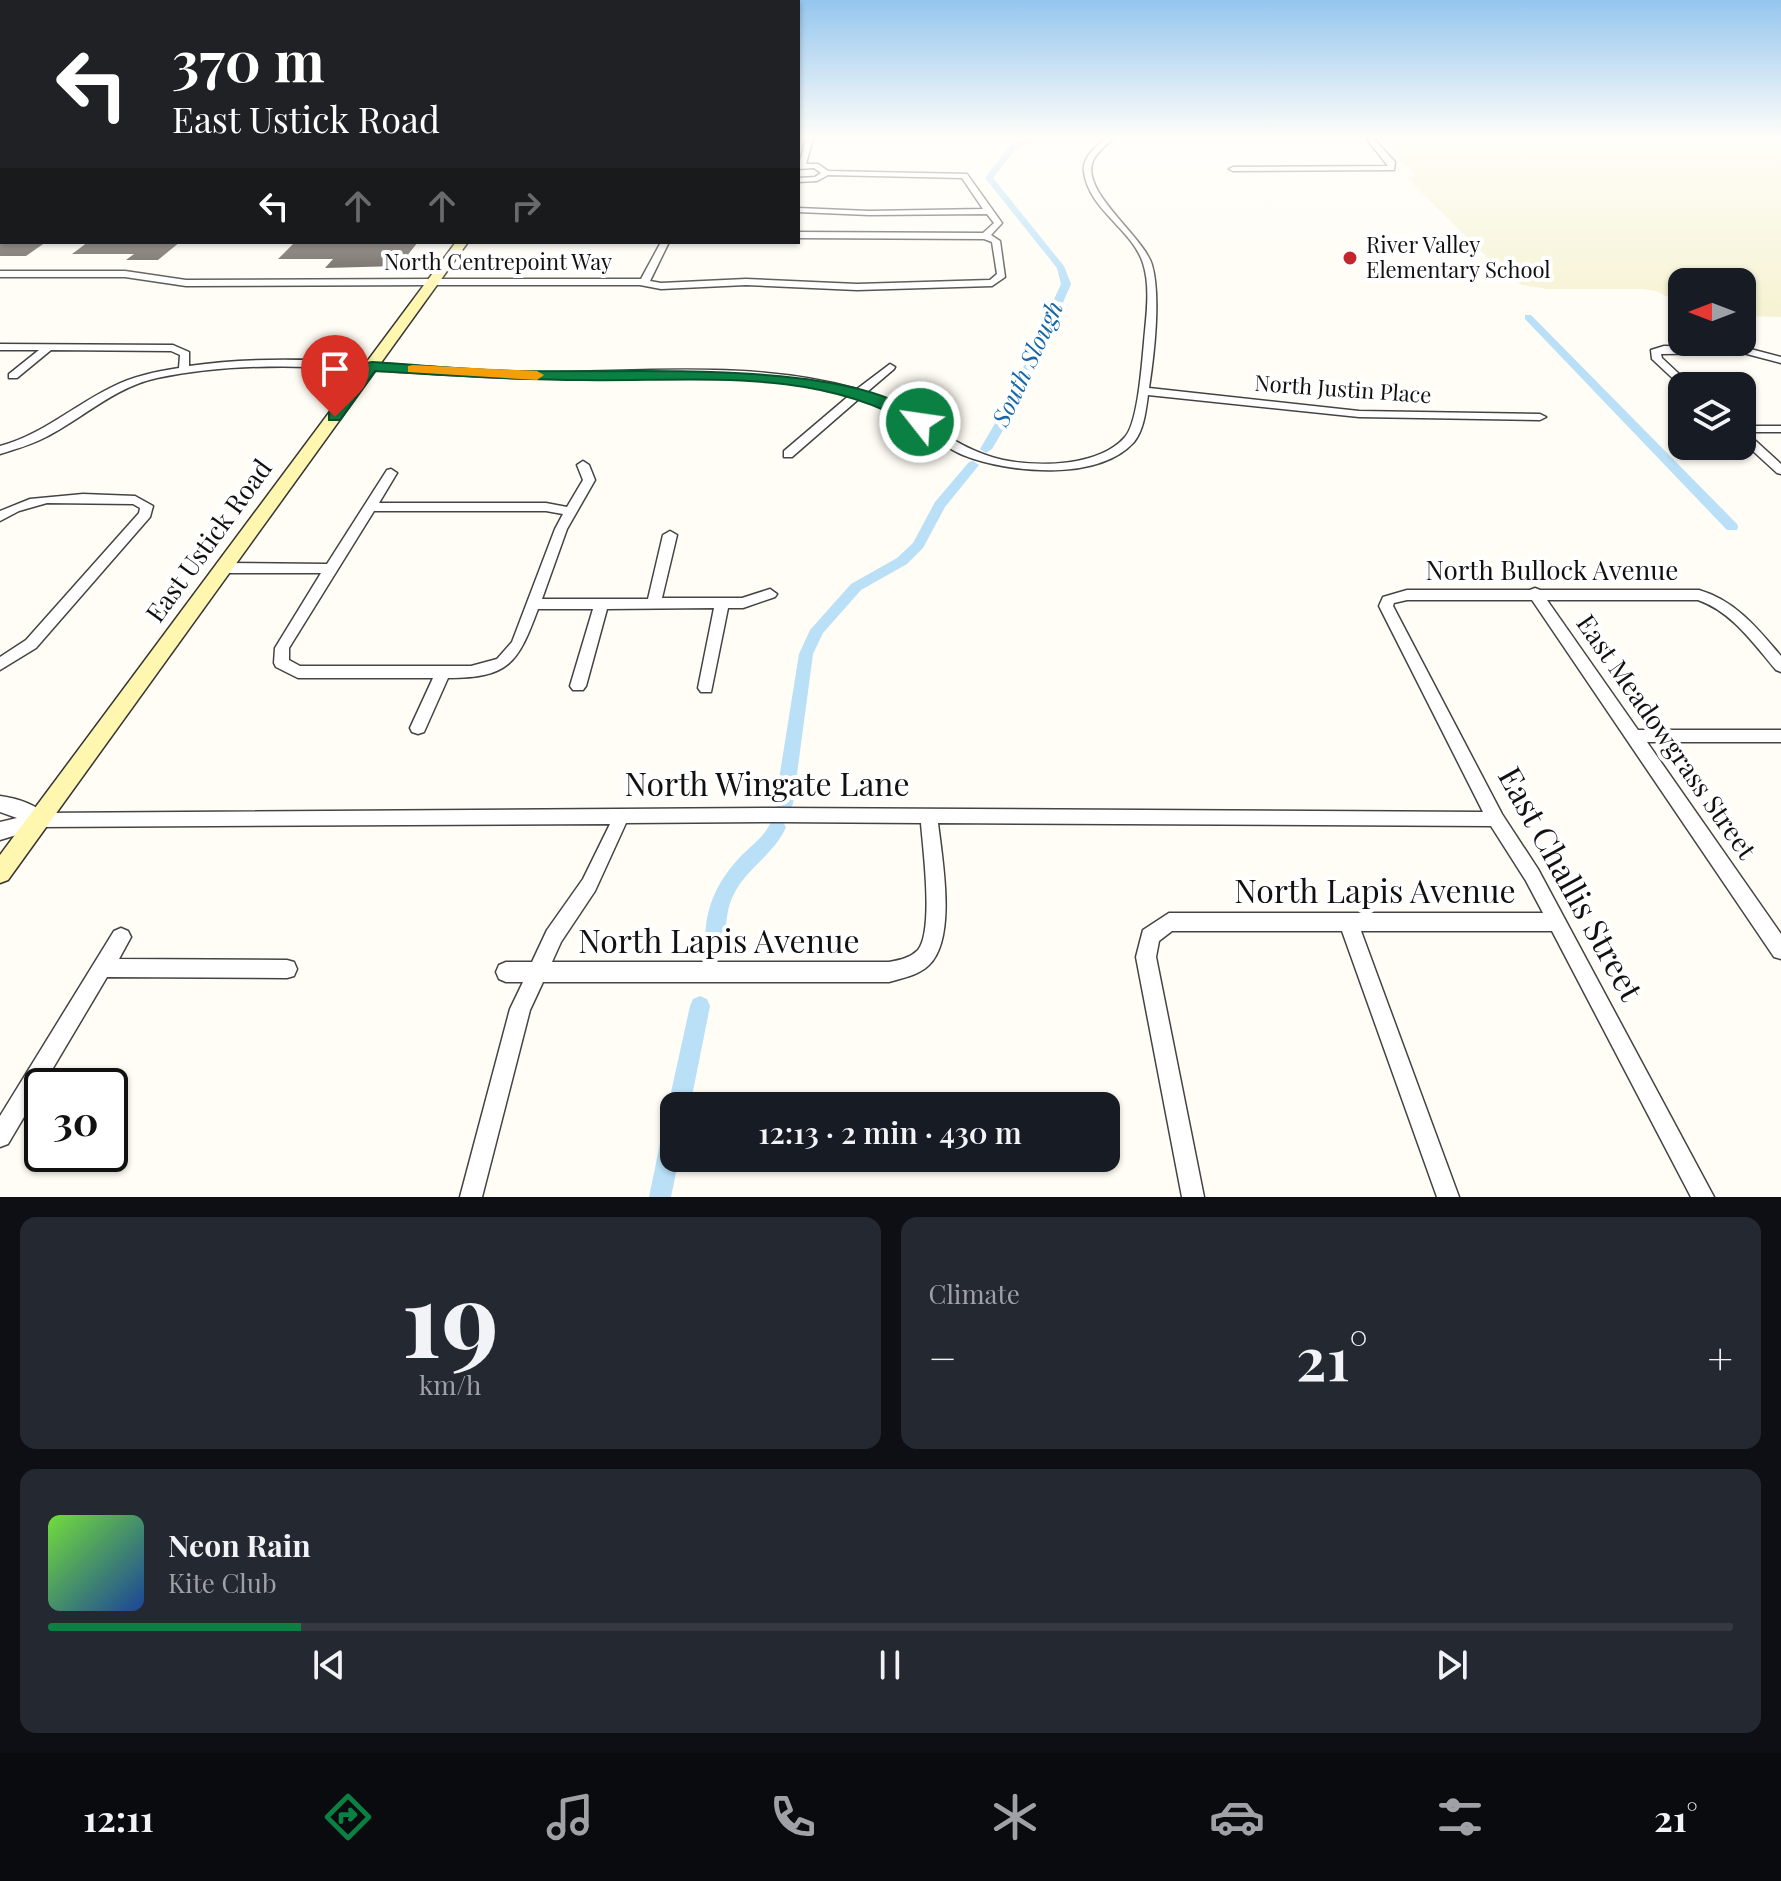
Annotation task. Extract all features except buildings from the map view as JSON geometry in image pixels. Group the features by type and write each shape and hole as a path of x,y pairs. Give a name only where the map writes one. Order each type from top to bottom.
{"main road":[{"name":"East Ustick Road","path":"0,873 461,244"}],"street":[{"path":"800,235 985,236 997,227 978,194"},
{"path":"0,450 50,433 111,391 148,376 184,369 372,366 515,375 794,379 861,393 889,404 976,455 1009,465 1046,467 1106,455 1134,435 1142,413 1150,268 1101,194"},
{"path":"800,210 869,213 990,211"},
{"name":"North Centrepoint Way","path":"0,274 125,274 197,283 644,283 872,287 996,282 1002,275 996,241 985,236"},
{"path":"644,283 664,244"},
{"path":"0,347 173,348 185,354 184,369"},
{"path":"13,376 49,347"},
{"path":"1668,349 1655,352 1657,359 1671,372"},
{"path":"1756,354 1781,360"},
{"path":"788,454 890,367"},
{"name":"North Justin Place","path":"1144,391 1359,414 1540,417"},
{"path":"1756,431 1781,429"},
{"path":"1756,446 1781,470"},
{"path":"391,473 282,648 281,663 298,672 443,672 488,670 502,663 518,644 570,511 582,497 589,480 583,465"},
{"path":"0,517 22,504 39,500 135,500 146,504 145,514 31,644 2,664"},
{"path":"369,507 546,507 570,511"},
{"path":"654,603 670,535"},
{"path":"224,568 331,569"},
{"name":"East Meadowgrass Street","path":"1535,593 1781,950"},
{"name":"North Bullock Avenue","path":"1388,600 1407,595 1690,593 1716,600 1733,613 1781,666"},
{"path":"533,604 743,603 770,594"},
{"name":"East Challis Street","path":"1388,600 1388,614 1496,819 1557,922 1703,1197"},
{"path":"578,686 602,603"},
{"path":"706,688 722,603"},
{"path":"418,728 443,672"},
{"path":"1633,736 1781,736"},
{"path":"0,804 13,806 39,820"},
{"name":"North Wingate Lane","path":"39,820 929,815 1496,819"},
{"name":"North Lapis Avenue","path":"506,972 889,972 911,967 927,954 934,935 929,815"},
{"path":"0,831 39,820"},
{"path":"471,1197 520,1009 554,936 589,885 618,824"},
{"name":"North Lapis Avenue","path":"1193,1197 1146,957 1150,936 1169,922 1557,922"},
{"path":"1348,922 1448,1197"},
{"path":"0,1136 121,937"},
{"path":"102,968 287,969"}],"shaded area":[{"path":"1423,194 1781,194 1781,317 1756,316 1756,268 1668,268 1668,297 1643,289 1547,289 1522,285 1503,273"}],"waterway":[{"name":"South Slough","path":"986,449 1013,403 1066,284 1061,268 1002,194"},
{"path":"1528,317 1732,527"},
{"name":"South Slough","path":"784,804 806,654 817,630 856,587 902,561 918,545 939,505 973,465"},
{"name":"South Slough","path":"714,944 716,919 727,888 741,869 769,843 777,827"},
{"name":"South Slough","path":"682,1092 700,1006"},
{"name":"South Slough","path":"660,1197 665,1172"}],"slow traffic":[{"path":"413,369 537,375"}],"place":[{"name":"River Valley Elementary School","path":"1350,258"}],"route":[{"path":"335,417 372,366 515,375 794,379 861,393 889,404 920,422"}]}
